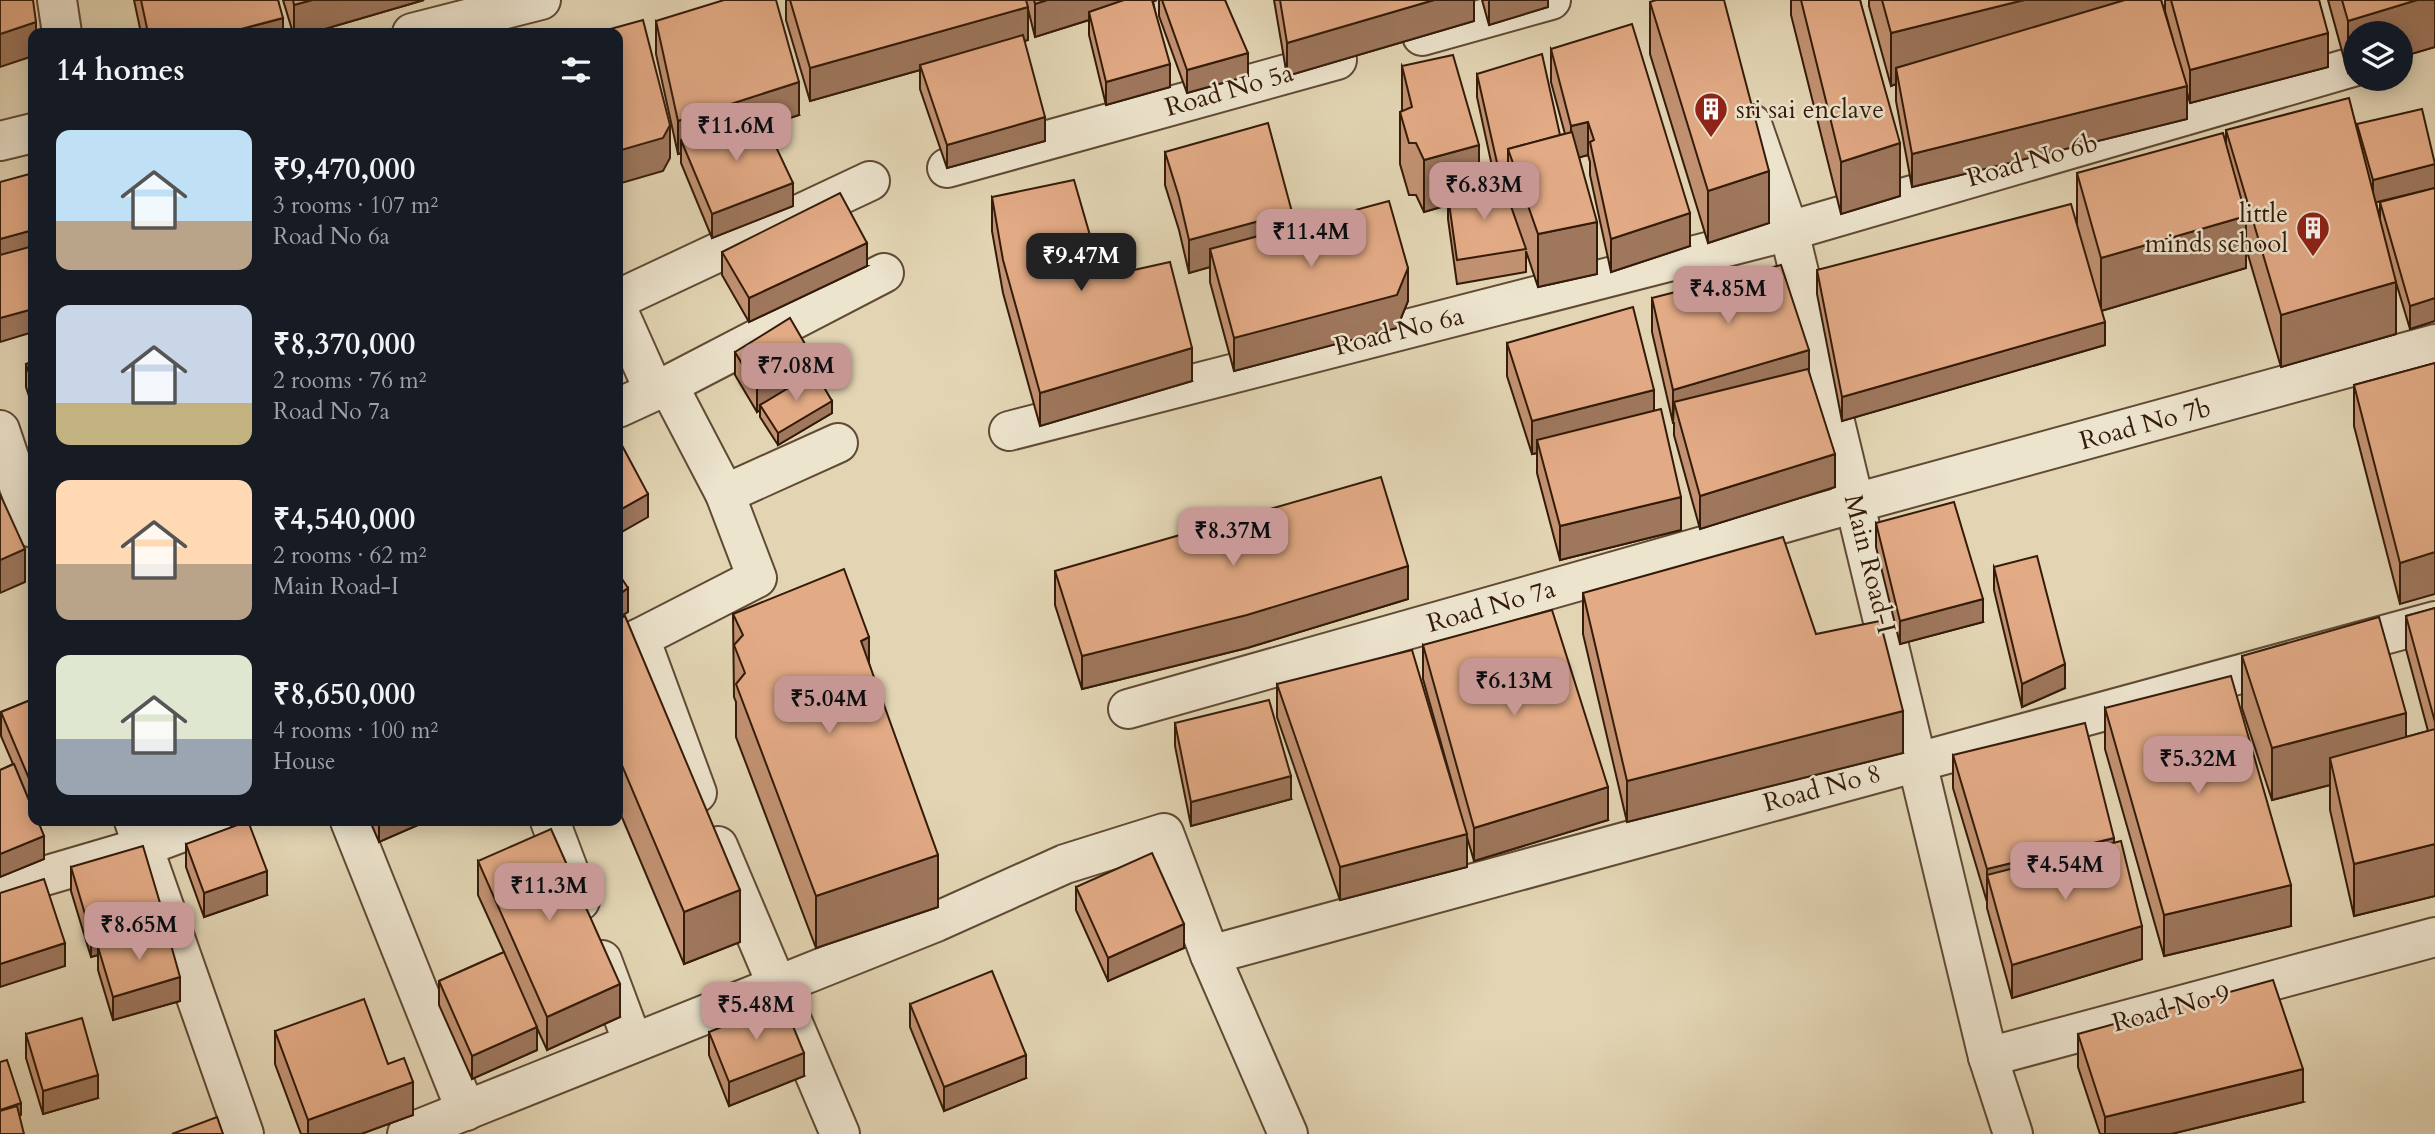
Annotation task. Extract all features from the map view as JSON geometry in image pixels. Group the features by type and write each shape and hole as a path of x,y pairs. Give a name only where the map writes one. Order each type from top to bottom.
{"street":[{"path":"57,0 61,28"},
{"path":"432,28 541,0"},
{"name":"Road No 5a","path":"947,168 1551,0"},
{"name":"Road No 6b","path":"1789,231 2343,70"},
{"name":"Main Road-I","path":"1740,90 1789,231 1988,1057 2013,1134"},
{"path":"0,141 28,134"},
{"path":"623,300 627,295 870,181"},
{"name":"Road No 6a","path":"1009,430 1789,231"},
{"path":"623,406 884,273"},
{"path":"623,321 725,494 757,578 629,643 696,791 840,1134"},
{"name":"Road No 7b","path":"1855,503 2435,344"},
{"path":"0,430 28,513"},
{"path":"725,494 838,443"},
{"name":"Road No 7a","path":"1128,709 1855,503"},
{"name":"Road No 8","path":"1210,955 2435,621"},
{"path":"0,890 139,834 184,826"},
{"path":"352,826 466,1111"},
{"path":"552,826 633,1043"},
{"path":"407,1134 936,922 1065,864 1164,833 1210,955 1287,1134"},
{"path":"139,834 244,1134"},
{"name":"Road No 9","path":"1988,1057 2435,937"}],"building":[{"path":"0,0 33,0 36,22 0,34"},
{"path":"141,0 278,0 283,18 245,28 147,28"},
{"path":"293,0 312,0 294,5"},
{"path":"724,0 776,0 799,82 678,121 656,21"},
{"path":"790,0 1026,0 1028,7 810,68"},
{"path":"1124,0 1152,0 1170,64 1106,82 1089,12"},
{"path":"1162,0 1225,0 1248,53 1187,70"},
{"path":"1280,0 1434,0 1287,43"},
{"path":"1724,0 1769,171 1708,191 1650,2"},
{"path":"1801,0 1860,0 1900,143 1841,162"},
{"path":"1882,0 2024,0 1891,33"},
{"path":"2125,0 2161,0 2187,86 1912,154 1896,68"},
{"path":"2171,0 2319,0 2328,33 2190,70"},
{"path":"2342,0 2417,0 2348,21"},
{"path":"643,20 670,125 663,138 623,150 623,28 614,28"},
{"path":"1632,24 1690,213 1611,239 1590,142 1594,140 1588,122 1571,126 1551,49"},
{"path":"1023,35 1045,117 947,145 920,65"},
{"path":"1542,54 1560,135 1508,149 1508,165 1498,167 1477,74"},
{"path":"1453,55 1479,145 1424,160 1416,143 1409,143 1400,112 1412,107 1402,66"},
{"name":"little minds school","path":"2349,98 2396,282 2281,315 2226,130"},
{"path":"2422,109 2435,164 2373,180 2357,124"},
{"path":"760,113 793,183 712,214 681,140"},
{"path":"1268,123 1292,212 1189,240 1165,152"},
{"path":"1572,132 1597,222 1538,234 1508,149"},
{"path":"2223,133 2246,216 2101,258 2077,173"},
{"path":"28,174 28,231 0,239 0,182"},
{"path":"1501,178 1526,249 1457,260 1448,196"},
{"path":"1074,180 1102,277 1170,262 1192,348 1040,393 1003,260 992,197"},
{"path":"2435,188 2435,298 2410,306 2380,202"},
{"path":"840,193 867,243 749,298 722,252"},
{"path":"1389,201 1408,268 1397,295 1234,338 1210,249"},
{"path":"2071,204 2105,322 1842,397 1817,270"},
{"path":"28,247 28,310 0,318 0,255"},
{"path":"1781,265 1809,350 1673,390 1652,298"},
{"path":"1633,307 1654,390 1532,421 1507,343"},
{"path":"790,318 812,356 757,389 735,352"},
{"path":"2435,363 2435,552 2400,563 2354,385"},
{"path":"1808,369 1835,454 1700,496 1674,402"},
{"path":"815,372 832,401 778,433 760,405"},
{"path":"1661,409 1681,497 1560,526 1537,440"},
{"path":"623,447 648,494 623,508"},
{"path":"1381,477 1408,566 1247,615 1082,656 1055,571"},
{"path":"0,494 25,549 0,560"},
{"path":"1954,502 1983,599 1900,621 1876,523"},
{"path":"1783,537 1816,634 1880,621 1903,711 1627,781 1583,593"},
{"path":"2037,556 2065,664 2022,684 1994,567"},
{"path":"844,569 869,637 861,641 938,855 816,896 736,684 745,673 734,645 743,635 733,614"},
{"path":"2435,608 2435,722 2406,616"},
{"path":"1552,610 1608,787 1474,828 1423,645"},
{"path":"625,616 740,890 684,912 623,768"},
{"path":"2379,617 2406,713 2272,748 2242,656"},
{"path":"1412,650 1467,834 1340,867 1277,684"},
{"path":"2231,676 2291,885 2164,915 2105,708"},
{"path":"1269,700 1291,776 1191,802 1175,723"},
{"path":"28,701 28,776 1,712"},
{"path":"2085,723 2114,838 1987,869 1953,755"},
{"path":"2435,729 2435,844 2354,864 2330,758"},
{"path":"14,764 28,798 28,826 40,826 44,836 0,854 0,770"},
{"path":"235,826 250,826 267,871 204,893 186,844"},
{"path":"551,829 620,984 547,1017 478,861"},
{"path":"2121,841 2142,926 2012,965 1987,875"},
{"path":"143,846 163,913 91,934 71,867"},
{"path":"1152,853 1184,924 1108,958 1076,887"},
{"path":"44,879 65,943 0,964 0,893"},
{"path":"166,927 180,977 113,997 98,947"},
{"path":"504,952 537,1027 472,1056 439,981"},
{"path":"992,971 1026,1055 944,1087 910,1004"},
{"path":"2273,980 2303,1069 2105,1117 2078,1034"},
{"path":"364,999 388,1064 404,1058 413,1082 308,1120 275,1031"},
{"path":"783,1002 804,1053 729,1082 709,1032"},
{"path":"82,1018 98,1075 43,1091 26,1034"},
{"path":"7,1060 21,1103 0,1110 0,1062"},
{"path":"17,1106 24,1134 0,1134 0,1111"},
{"path":"217,1117 223,1134 172,1134"}],"place":[{"name":"sri sai enclave","path":"1711,139"},
{"name":"little minds school","path":"2313,258"}]}
